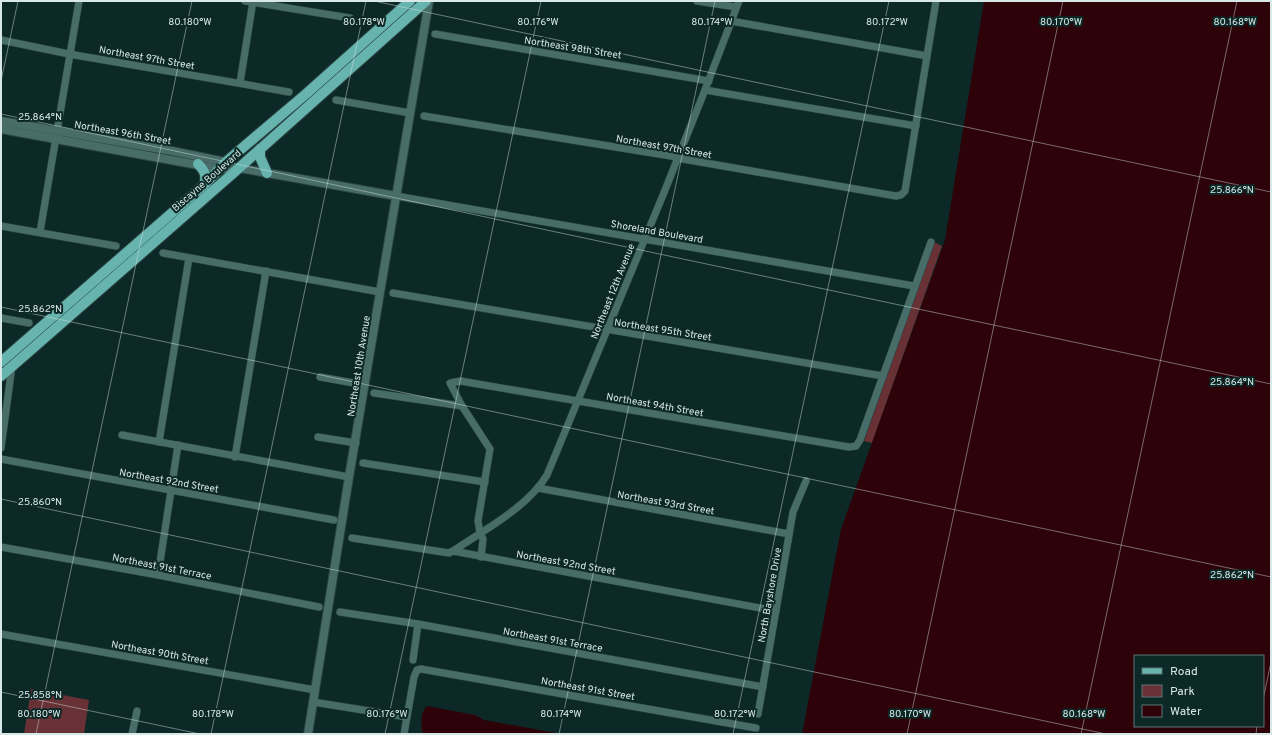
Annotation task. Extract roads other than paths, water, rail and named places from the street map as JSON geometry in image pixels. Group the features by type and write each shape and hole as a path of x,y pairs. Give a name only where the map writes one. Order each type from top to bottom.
{"main road":[{"name":"Biscayne Boulevard","path":"1,362 204,185 223,165 306,94 410,1"},
{"name":"Biscayne Boulevard","path":"1,376 239,168 426,1"},
{"path":"260,149 260,159 266,172"},
{"path":"198,164 205,173 204,185"},
{"path":"86,302 87,293 94,282"},
{"path":"12,366 13,359 18,348"}],"street":[{"path":"40,232 78,1"},
{"path":"245,1 350,18"},
{"name":"Northeast 10th Avenue","path":"308,734 349,477 430,1"},
{"path":"697,1 737,4"},
{"path":"705,90 916,126 936,1"},
{"path":"240,83 253,2"},
{"name":"Northeast 12th Avenue","path":"453,551 522,504 538,488 547,475 709,81 737,4"},
{"path":"731,21 927,56"},
{"name":"Northeast 98th Street","path":"435,34 709,81"},
{"name":"Northeast 97th Street","path":"1,40 69,54 289,92"},
{"path":"336,100 410,113"},
{"name":"Northeast 97th Street","path":"424,116 670,156 896,196 901,195 905,191 916,126"},
{"name":"Northeast 96th Street","path":"1,121 57,135 198,164 223,165"},
{"name":"Northeast 96th Street","path":"1,130 57,135 396,196"},
{"name":"Shoreland Boulevard","path":"396,196 914,286"},
{"path":"1,226 116,246"},
{"path":"883,376 931,242"},
{"path":"163,253 380,292"},
{"path":"159,442 189,258"},
{"path":"235,457 266,271"},
{"name":"Northeast 95th Street","path":"393,294 883,376"},
{"path":"1,318 29,323"},
{"path":"1,448 4,409 12,366"},
{"name":"Northeast 94th Street","path":"462,406 450,383 461,381 849,447 856,446 860,440 883,376"},
{"path":"320,377 365,385"},
{"path":"374,393 462,406 490,449 478,521 480,533 483,539 481,557"},
{"path":"122,435 349,477"},
{"path":"318,437 356,443"},
{"path":"158,575 178,445"},
{"name":"Northeast 92nd Street","path":"1,460 334,520"},
{"path":"363,463 485,482"},
{"name":"North Bayshore Drive","path":"758,714 794,512 806,481"},
{"name":"Northeast 93rd Street","path":"538,488 790,534"},
{"name":"Northeast 92nd Street","path":"352,538 449,553 453,551 776,611"},
{"name":"Northeast 91st Terrace","path":"1,547 158,575 319,607"},
{"name":"Northeast 91st Terrace","path":"340,612 418,624 763,687"},
{"path":"413,660 418,624"},
{"name":"Northeast 90th Street","path":"1,634 315,690"},
{"name":"Northeast 91st Street","path":"407,717 417,670 756,728"},
{"path":"313,702 407,717 404,734"},
{"path":"132,734 137,711"}],"water":[{"path":"984,1 1271,1 1271,734 802,734 841,529 945,240"},
{"path":"427,706 475,715 484,720 562,734 426,734 422,732 422,718 424,709"}]}
